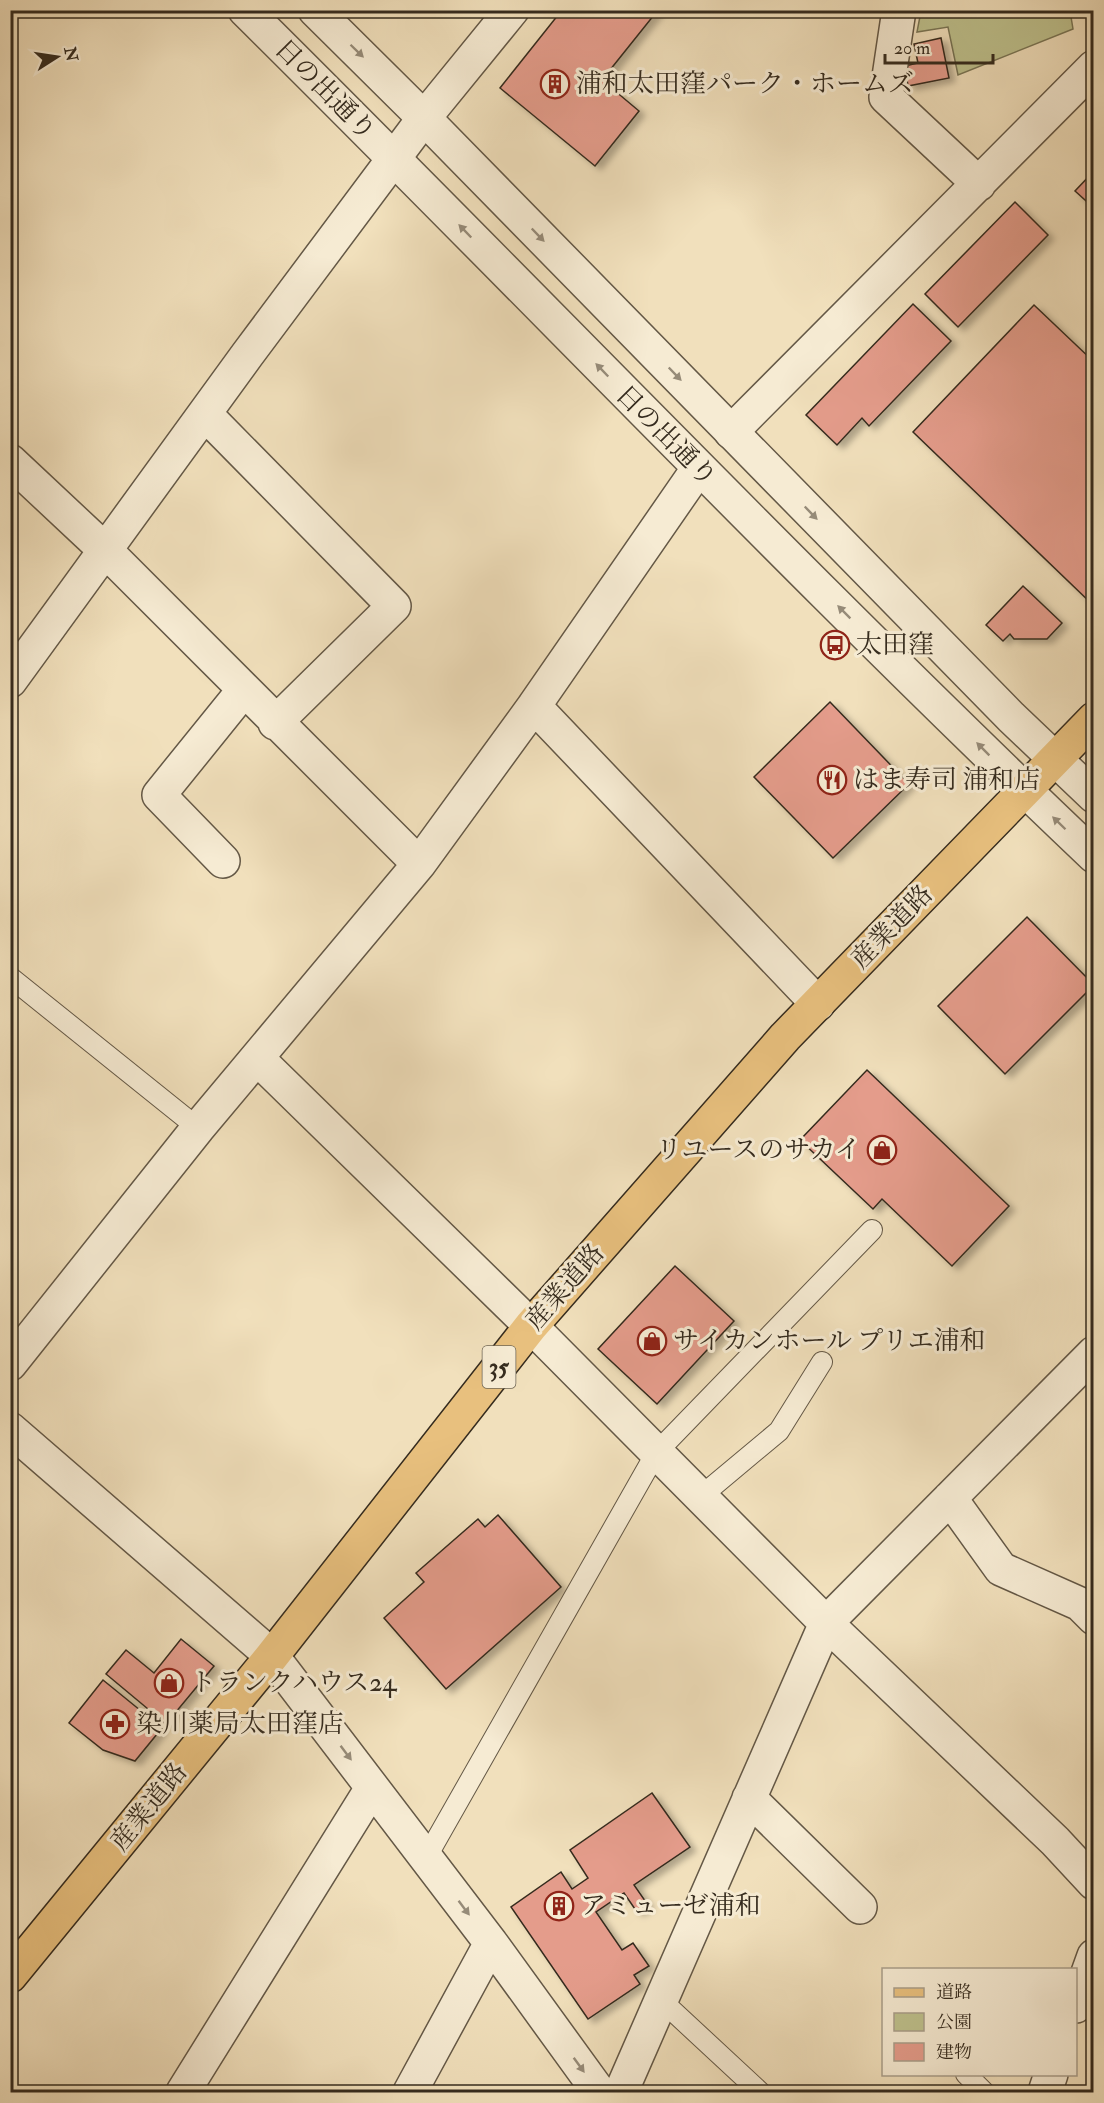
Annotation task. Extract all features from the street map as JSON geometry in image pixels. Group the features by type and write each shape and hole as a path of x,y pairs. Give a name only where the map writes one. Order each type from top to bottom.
{"main road":[{"name":"産業道路","path":"10,1976 272,1656 531,1326 785,1037 1094,719"}],"street":[{"name":"日の出通り","path":"245,10 394,158 698,469 1094,856"},
{"name":"日の出通り","path":"315,10 424,118 1011,717 1094,796"},
{"path":"10,681 394,158 512,10"},
{"path":"899,10 886,97 979,184"},
{"path":"731,432 1094,68"},
{"path":"206,415 394,606 275,723"},
{"path":"10,461 105,550 243,691 419,864"},
{"path":"10,1364 198,1128 419,864 534,706 698,469"},
{"path":"223,861 159,795 243,691"},
{"path":"534,706 818,1004"},
{"path":"257,1058 531,1326 826,1623 1055,1841 1094,1883"},
{"path":"621,2092 826,1623 1094,1353"},
{"path":"10,1429 272,1656 491,1943 599,2092"},
{"path":"950,1498 1001,1569 1080,1604 1094,1618"},
{"path":"183,2092 372,1788"},
{"path":"749,1798 860,1907"},
{"path":"410,2092 491,1943"},
{"path":"1077,2003 1094,1956"},
{"path":"1045,2092 1050,2076"}],"lane":[{"path":"10,976 198,1128"},
{"path":"426,1858 657,1453 872,1230"},
{"path":"700,1497 779,1431 822,1362"},
{"path":"661,2000 760,2092"},
{"path":"968,2076 984,2092"}],"green space":[{"path":"921,11 1070,11 1073,29 958,75 948,27 917,32"}],"building":[{"name":"浦和太田窪パーク・ホームズ","path":"562,10 658,10 602,80 639,111 595,166 500,88"},
{"path":"941,38 949,78 908,86 905,66 918,63 914,44"},
{"path":"1094,171 1094,208 1075,191"},
{"path":"1015,202 1048,235 958,327 925,294"},
{"path":"913,304 951,341 869,426 862,418 837,445 806,415"},
{"path":"1034,305 1094,362 1094,606 913,432"},
{"path":"1023,586 1062,623 1047,639 1014,639 1010,634 1003,641 986,625"},
{"path":"830,702 909,784 833,858 754,777"},
{"path":"1027,917 1094,985 1005,1074 938,1006"},
{"path":"867,1070 1009,1206 952,1266 882,1199 873,1209 800,1140"},
{"path":"675,1266 734,1321 657,1404 598,1349"},
{"path":"498,1515 561,1587 446,1689 384,1618 424,1582 416,1573 478,1519 485,1527"},
{"path":"181,1639 214,1666 166,1724 106,1674 126,1650 154,1673"},
{"path":"103,1680 162,1728 135,1761 103,1750 69,1723"},
{"name":"アミューゼ浦和","path":"652,1793 690,1847 634,1885 648,1905 637,1912 624,1893 596,1912 622,1950 633,1943 649,1966 634,1975 640,1984 588,2019 511,1907 561,1872 572,1889 588,1878 570,1850"}],"place":[{"name":"浦和太田窪パーク・ホームズ","path":"555,84"},
{"name":"太田窪","path":"835,645"},
{"name":"はま寿司 浦和店","path":"832,780"},
{"name":"リユースのサカイ","path":"882,1150"},
{"name":"サイカンホール プリエ浦和","path":"652,1341"},
{"name":"トランクハウス24","path":"169,1683"},
{"name":"染川薬局太田窪店","path":"115,1724"},
{"name":"アミューゼ浦和","path":"559,1906"}]}
